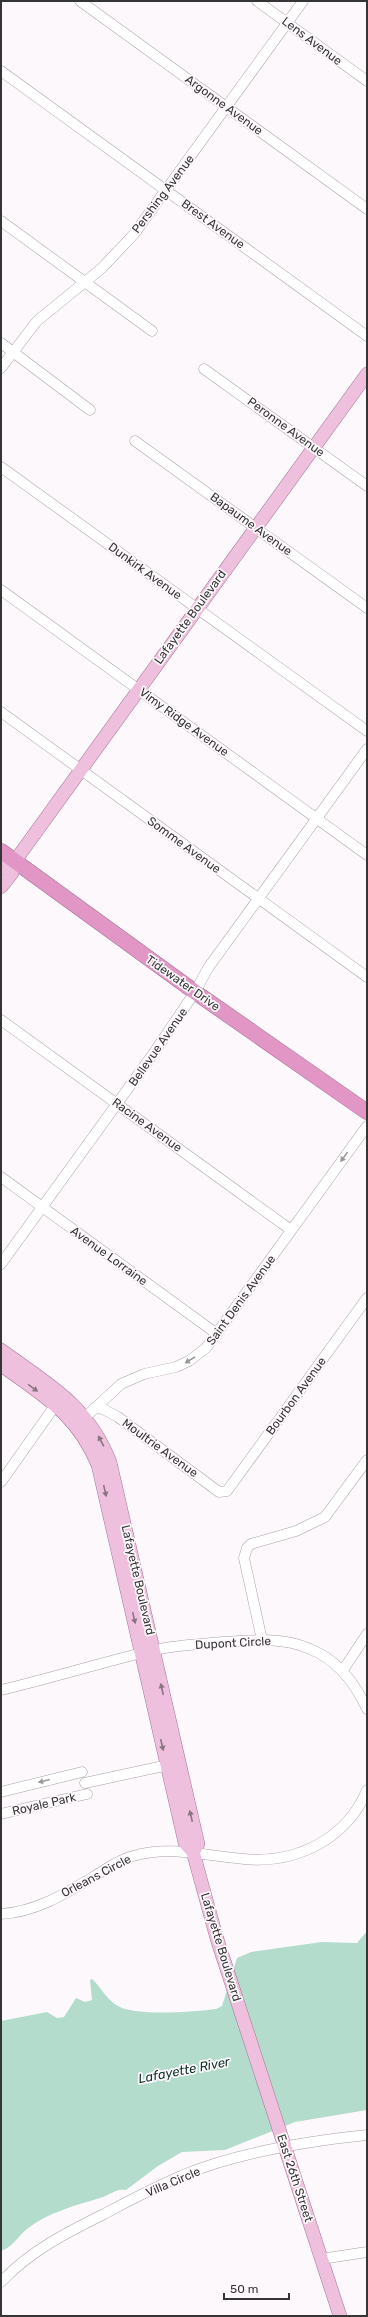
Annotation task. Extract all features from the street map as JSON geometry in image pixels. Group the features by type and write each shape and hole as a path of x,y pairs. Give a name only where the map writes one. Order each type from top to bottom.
{"highway":[{"name":"Tidewater Drive","path":"1,851 195,992 367,1112"}],"main road":[{"name":"Lafayette Boulevard","path":"1,887 12,873 15,861 138,688 367,374"},
{"name":"Lafayette Boulevard","path":"1,868 15,861"},
{"name":"Lafayette Boulevard","path":"1,1350 59,1400"},
{"name":"Lafayette Boulevard","path":"1,1365 85,1416 92,1451 98,1465 148,1652 173,1764 185,1843 193,1852 217,1939 250,2041"},
{"name":"East 26th Street","path":"250,2041 340,2316"}],"street":[{"name":"Argonne Avenue","path":"80,1 367,209"},
{"name":"Lens Avenue","path":"257,1 367,81"},
{"name":"Pershing Avenue","path":"1,368 12,352 43,315 112,259 134,234 302,1"},
{"name":"Brest Avenue","path":"1,71 367,336"},
{"path":"1,221 152,331"},
{"path":"1,344 90,410"},
{"name":"Peronne Avenue","path":"204,369 367,486"},
{"name":"Bapaume Avenue","path":"135,441 367,608"},
{"name":"Dunkirk Avenue","path":"1,467 367,732"},
{"name":"Vimy Ridge Avenue","path":"1,590 367,855"},
{"name":"Somme Avenue","path":"1,712 367,977"},
{"name":"Bellevue Avenue","path":"1,1264 118,1104 195,992 208,968 367,749"},
{"name":"Racine Avenue","path":"1,1020 292,1230"},
{"name":"Saint Denis Avenue","path":"85,1416 106,1395 133,1377 176,1367 189,1361 206,1348 367,1126"},
{"name":"Avenue Lorraine","path":"1,1177 217,1334"},
{"name":"Bourbon Avenue","path":"223,1492 227,1491 367,1298"},
{"path":"1,1482 59,1400"},
{"name":"Moultrie Avenue","path":"85,1416 103,1409 118,1417 219,1492 223,1492"},
{"path":"262,1640 244,1558 247,1548 255,1543 296,1531 325,1517 367,1460"},
{"path":"343,1670 367,1634"},
{"name":"Dupont Circle","path":"148,1652 186,1645 262,1640 299,1645 312,1649 343,1670 356,1688 367,1709"},
{"path":"1,1690 148,1652"},
{"path":"85,1783 173,1764"},
{"name":"Royale Park","path":"1,1792 82,1772"},
{"path":"193,1852 262,1860 304,1852 326,1841 347,1823 356,1811 367,1790"},
{"name":"Royale Park","path":"1,1814 87,1794"},
{"name":"Orleans Circle","path":"1,1914 22,1911 45,1903 130,1856 158,1851 193,1852"},
{"name":"Villa Circle","path":"1,2282 27,2258 53,2240 151,2190 184,2175 228,2160 285,2148 367,2135"},
{"path":"321,2258 367,2252"}],"water":[{"name":"Lafayette River","path":"367,1931 367,2110 295,2122 225,2150 182,2152 158,2166 126,2190 116,2191 44,2218 27,2229 12,2244 1,2251 1,2021 47,2012 57,2018 64,2017 76,1998 85,2002 92,2000 90,1980 92,1979 108,1998 120,2007 128,2010 139,2012 167,2012 216,2009 222,2006 237,1958 251,1952 322,1942 357,1943"}]}
